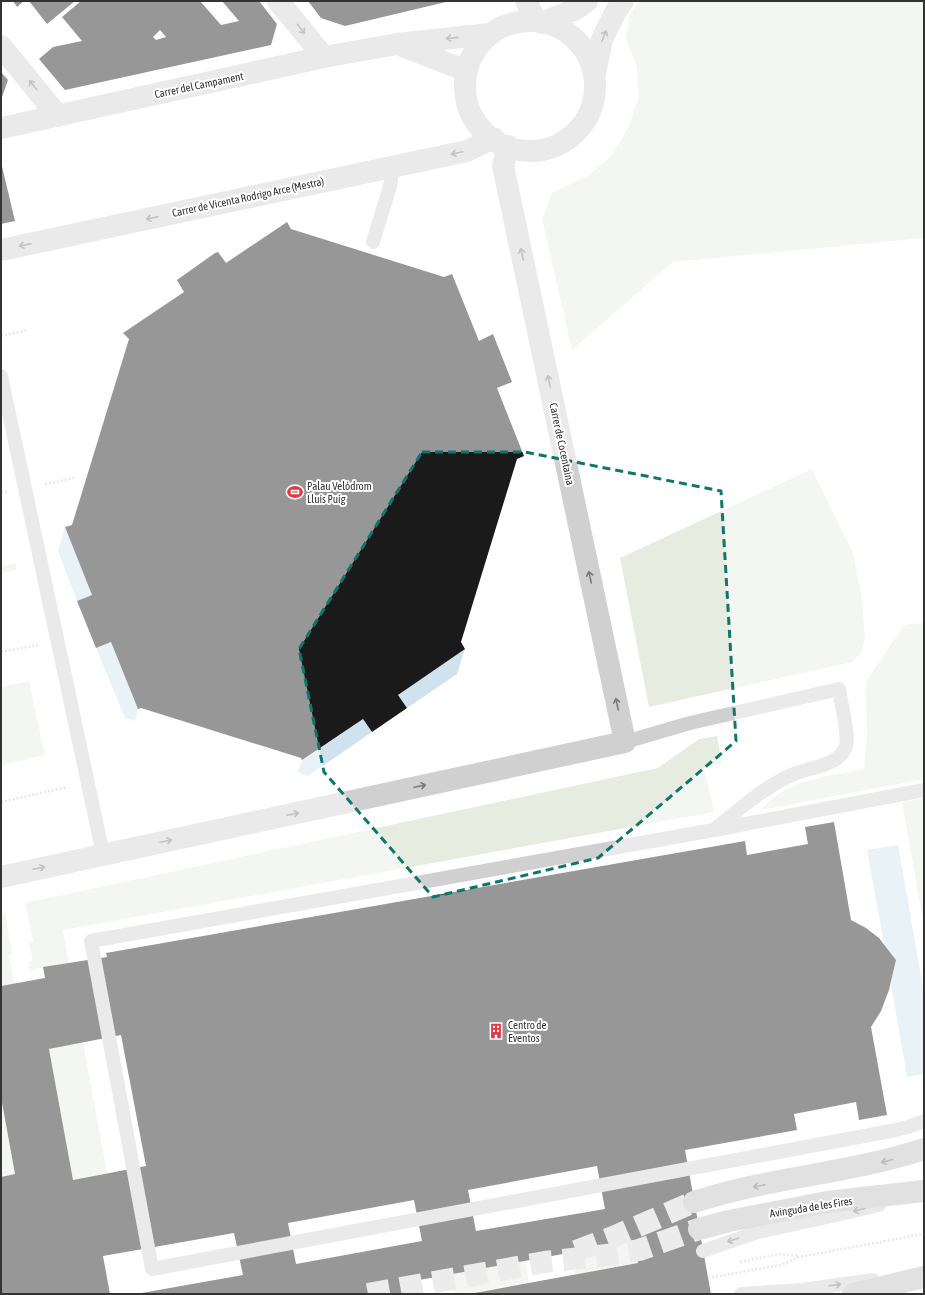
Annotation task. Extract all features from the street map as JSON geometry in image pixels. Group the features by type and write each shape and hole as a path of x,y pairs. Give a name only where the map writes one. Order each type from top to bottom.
{"main road":[{"path":"694,1202 720,1194 873,1164 924,1149"},
{"name":"Avinguda de les Fires","path":"699,1229 729,1221 827,1202 924,1192"},
{"path":"853,1294 924,1277"}],"street":[{"path":"278,1 324,57"},
{"path":"526,1 539,22"},
{"path":"539,22 576,9 587,1"},
{"path":"594,74 602,39 616,11 623,1"},
{"path":"532,21 539,22 553,25 573,36 587,53 594,74 595,94 590,114 578,130 562,143 542,150 522,151 501,142 484,132 471,114 465,92 467,71 476,50 490,34 510,24 532,21"},
{"name":"Carrer del Campament","path":"1,128 324,57 397,44 490,34"},
{"path":"397,44 467,71"},
{"path":"1,46 58,116"},
{"name":"Carrer de Vicenta Rodrigo Arce (Mestra)","path":"1,250 467,151 501,142"},
{"name":"Carrer de Cocentaina","path":"501,142 503,166 626,742"},
{"path":"1,877 626,742"}],"lane":[{"path":"373,242 390,186 391,180 389,167"},
{"path":"1,376 103,854"},
{"path":"626,742 690,723 839,689 847,738 846,747 841,756 832,762 793,774 774,784 745,804 714,830"},
{"path":"924,790 714,830 91,941 152,1269 884,1133 924,1121"},
{"path":"703,1251 758,1232 832,1216 924,1192"},
{"path":"741,1294 802,1290 924,1272"}],"path":[{"path":"1,336 28,330"},
{"path":"1,652 58,641"},
{"path":"1,802 88,783"},
{"path":"735,1262 779,1254 799,1256 924,1234"},
{"path":"708,1278 781,1265 799,1256"}],"highlighted area":[{"path":"422,452 525,452 721,491 736,741 598,858 433,897 324,772 299,649"}],"shaded area":[{"path":"639,1 924,1 924,238 673,262 572,350 542,219 552,193 589,175 612,155 628,128 639,97 637,67 626,39 629,16"},
{"path":"812,469 853,553 861,594 865,636 862,652 852,662 649,707 620,558"},
{"path":"16,563 17,570 1,573 1,566"},
{"path":"924,623 924,779 761,810 777,795 797,785 819,778 864,769 867,735 866,682 904,625"},
{"path":"29,681 45,755 1,765 1,687"},
{"path":"717,736 722,763 704,767 714,812 63,930 69,963 30,970 29,962 33,961 29,943 33,942 25,903 658,768 699,739"},
{"path":"924,798 924,926 902,802"},
{"path":"5,912 12,954 9,955 15,984 1,986 1,913"},
{"path":"83,1042 107,1173 73,1180 49,1049"},
{"path":"1,1097 15,1174 1,1177"},
{"path":"634,1241 638,1263 575,1274 571,1252"},
{"path":"525,1260 529,1282 464,1294 453,1294 450,1274"}],"water":[{"path":"65,527 92,595 77,601 58,551"},
{"path":"111,642 138,709 135,721 125,718 96,648"},
{"path":"465,649 457,674 407,708 398,695"},
{"path":"363,719 372,732 308,776 298,772 302,760"},
{"path":"898,845 924,993 924,1074 907,1077 891,984 896,960 884,944 867,850"}],"building":[{"path":"13,1 24,1 17,7"},
{"path":"29,1 75,1 47,24"},
{"path":"81,1 200,1 221,25 239,21 222,1 259,1 277,24 271,45 65,90 39,59 53,47 82,41 62,17","holes":["160,30 166,37 156,40 153,37"]},
{"path":"308,1 446,2 345,26 321,18"},
{"path":"1,72 8,80 1,100"},
{"path":"1,162 15,221 1,224"},
{"name":"Palau Velòdrom Lluís Puig","path":"287,222 291,229 444,277 452,274 479,341 493,334 512,382 497,388 524,456 517,459 461,642 465,649 398,695 407,708 372,732 363,719 302,760 301,758 141,708 138,709 111,642 96,648 77,601 92,595 65,527 72,525 129,339 123,333 184,292 177,280 215,253 218,252 226,263"},
{"name":"Centro de Eventos","path":"834,822 851,920 866,928 879,938 896,960 889,990 881,1011 871,1027 887,1115 859,1120 856,1102 794,1114 797,1130 685,1150 711,1294 469,1294 638,1263 634,1241 403,1283 405,1294 136,1294 243,1275 234,1233 103,1256 110,1294 1,1294 1,1177 15,1174 1,1097 1,986 45,978 43,967 107,957 106,953 745,841 747,855 808,844 805,827","holes":["121,1035 146,1166 73,1180 49,1049","597,1166 605,1209 476,1231 468,1190","414,1200 422,1241 296,1264 288,1223"]}],"tunnel":[{"path":"576,1251 613,1237 694,1202"},
{"path":"368,1294 545,1262 639,1250 699,1229"}],"place":[{"name":"Palau Velòdrom Lluís Puig","path":"295,492"},
{"name":"Centro de Eventos","path":"496,1031"}]}
